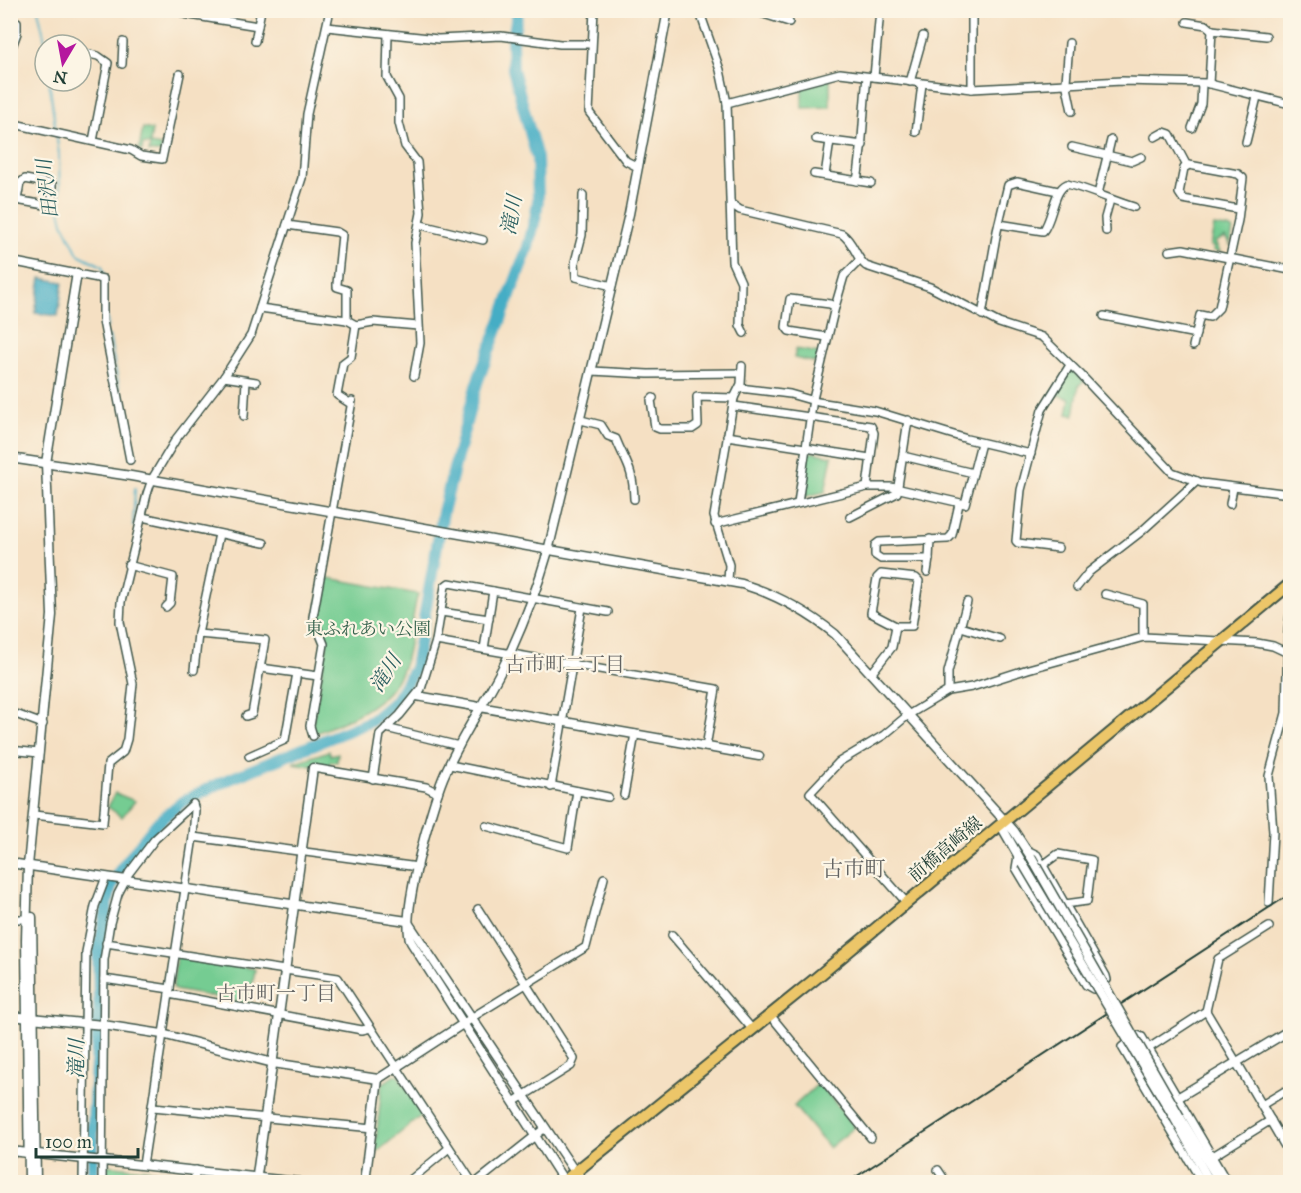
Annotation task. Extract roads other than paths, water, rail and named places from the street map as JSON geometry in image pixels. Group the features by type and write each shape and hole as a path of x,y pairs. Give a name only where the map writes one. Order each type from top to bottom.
{"main road":[{"name":"前橋高崎線","path":"564,1182 771,1016 1290,584"},
{"path":"575,1172 584,1182"}],"street":[{"path":"255,40 261,10"},
{"path":"34,815 103,823 108,764 123,752 133,684 120,622 122,591 152,479 180,433 247,344 302,178 306,114 330,10"},
{"path":"594,10 590,115 626,161 638,167"},
{"path":"564,1182 536,1135 519,1099 468,1021 411,942 407,921 418,867 438,793 459,746 510,653 533,598 548,550 612,286 638,167 668,10"},
{"path":"699,10 720,70 727,103 732,262 741,282 740,325 744,333"},
{"path":"751,10 789,21"},
{"path":"858,181 880,10"},
{"path":"972,10 972,89"},
{"path":"987,10 1001,10"},
{"path":"184,14 258,26"},
{"path":"10,21 17,22 18,26 10,52"},
{"path":"1187,22 1206,25 1212,30 1266,36"},
{"path":"327,27 438,39 504,37 560,44 591,44"},
{"path":"1192,128 1202,100 1212,30"},
{"path":"388,34 387,77 399,99 399,123 405,146 417,162 421,225 415,243 420,343 414,376"},
{"path":"910,82 923,36"},
{"path":"122,64 123,42"},
{"path":"1069,43 1066,83 1072,111"},
{"path":"93,55 108,63 93,141"},
{"path":"10,123 131,150 141,156 164,158 180,74"},
{"path":"727,103 834,74 972,89 1122,81 1205,84 1290,104"},
{"path":"916,132 922,84"},
{"path":"1246,142 1257,97"},
{"path":"1155,137 1164,132 1170,134 1187,166 1179,193 1183,199 1238,209"},
{"path":"816,139 863,145"},
{"path":"1098,194 1111,140"},
{"path":"825,175 830,141"},
{"path":"1072,147 1132,161 1141,156"},
{"path":"1187,166 1238,174 1243,178 1231,257 1227,261 1219,308 1210,317 1200,315 1193,346"},
{"path":"814,174 872,183"},
{"path":"25,179 52,184 52,206 14,200 20,183 25,179"},
{"path":"982,315 999,224 1010,184 1017,182 1058,191"},
{"path":"999,224 1043,231 1052,218 1058,191 1067,184 1134,207"},
{"path":"583,195 582,235 575,262 576,277 612,286"},
{"path":"1106,231 1105,220 1110,200"},
{"path":"731,204 740,210 842,234 850,240 860,260 866,266 934,288 1007,327 1038,335 1070,365 1172,472 1197,481 1233,488 1290,494"},
{"path":"287,225 338,232 342,235 337,284 338,287 347,290 348,320"},
{"path":"421,225 483,240"},
{"path":"1169,251 1183,249 1290,270"},
{"path":"798,503 810,416 827,337 844,276 860,260"},
{"path":"10,261 103,279 103,321 127,456 130,460"},
{"path":"29,1182 32,1153 28,866 43,724 52,607 46,463 77,273"},
{"path":"827,337 789,331 786,327 790,299 830,304 835,308"},
{"path":"260,308 348,320 356,325 373,322 418,326"},
{"path":"1104,316 1196,334"},
{"path":"313,736 310,726 324,640 315,626 313,617 352,403 337,395 343,363 351,357 356,325"},
{"path":"1058,548 1016,542 1021,490 1042,410 1070,365"},
{"path":"592,371 648,374 742,369 740,388 734,402 727,436 715,524 729,564 728,581"},
{"path":"224,377 256,382"},
{"path":"244,416 246,381"},
{"path":"740,388 790,393 818,402 882,412 981,443 1031,454"},
{"path":"653,398 651,400 655,427 660,429 692,429 698,425 697,397 871,426 874,433 867,487"},
{"path":"581,420 601,425 608,436 616,439 621,455 628,462 633,478 634,499"},
{"path":"850,517 891,497 898,489 908,420"},
{"path":"727,436 870,458"},
{"path":"715,524 867,487 898,489 959,504 966,502 981,443"},
{"path":"903,456 973,473"},
{"path":"10,458 152,479 728,581 755,588 798,607 835,634 1004,821 1029,853 1177,1118 1210,1182"},
{"path":"1077,586 1089,572 1142,531 1197,481"},
{"path":"1230,504 1233,488"},
{"path":"928,559 881,559 876,558 874,551 879,542 948,539 952,536 959,504"},
{"path":"142,517 264,543"},
{"path":"194,670 198,633 219,534"},
{"path":"927,572 930,539"},
{"path":"128,565 173,577 170,603 166,607"},
{"path":"880,574 916,578 919,581 912,626 896,626 871,613 877,578 880,574"},
{"path":"372,779 380,734 417,696 436,641 445,586 449,583 608,612"},
{"path":"484,649 493,591"},
{"path":"1105,594 1143,604 1143,637"},
{"path":"948,691 948,672 967,602"},
{"path":"551,787 582,608"},
{"path":"441,612 489,619"},
{"path":"1269,903 1273,832 1269,776 1286,713 1290,614"},
{"path":"871,674 891,646 896,626"},
{"path":"961,627 1000,639"},
{"path":"198,633 265,640 252,714 246,716"},
{"path":"906,902 810,792 839,762 884,735 908,715 948,691 972,687 1143,637 1273,646 1289,653"},
{"path":"436,641 716,689 706,747"},
{"path":"261,668 318,676"},
{"path":"249,756 285,740 297,673"},
{"path":"417,696 759,756"},
{"path":"10,712 43,724"},
{"path":"386,728 459,746"},
{"path":"624,795 635,734"},
{"path":"10,750 39,753"},
{"path":"450,765 608,797"},
{"path":"256,1180 313,768 426,788 438,793"},
{"path":"486,826 568,848 577,791"},
{"path":"102,1182 102,1025 106,944 113,910 124,879 155,839 193,804 195,810 193,837 183,888 176,952 143,1165"},
{"path":"1004,821 1004,831 1021,860 1177,1118 1220,1182"},
{"path":"193,837 418,867"},
{"path":"1021,860 1016,868 1086,985 1093,989 1105,982 1106,976 1043,865 1035,852 1029,853"},
{"path":"1043,865 1058,854 1088,857 1093,861 1087,901 1065,904"},
{"path":"10,863 407,921"},
{"path":"83,1182 87,943 95,906 107,877"},
{"path":"10,1016 86,1023 162,1034 273,1063 378,1079 586,947 604,878"},
{"path":"478,909 574,1063 519,1099"},
{"path":"10,919 29,919"},
{"path":"1149,1048 1206,1011 1218,959 1269,927"},
{"path":"672,935 753,1030"},
{"path":"106,944 176,952 338,978 472,1182"},
{"path":"104,980 362,1030 371,1028"},
{"path":"1206,1011 1290,1154"},
{"path":"771,1016 871,1138"},
{"path":"1179,1097 1290,1030"},
{"path":"1202,1182 1122,1045 1139,1035 1179,1097 1227,1182"},
{"path":"365,1182 378,1079"},
{"path":"1262,1105 1290,1088"},
{"path":"519,1099 545,1128 575,1172"},
{"path":"153,1107 373,1128"},
{"path":"1213,1156 1271,1120"},
{"path":"477,1182 545,1128"},
{"path":"408,1182 449,1148"},
{"path":"10,1151 195,1170 256,1180 299,1182"},
{"path":"32,1153 36,1182"},
{"path":"195,1170 195,1182"},
{"path":"938,1170 946,1182"}],"water":[{"path":"41,278 63,282 58,316 35,313"}],"waterway":[{"name":"田沢川","path":"38,10 43,33"},
{"name":"滝川","path":"93,1182 93,1123 99,1004 98,953 111,887 121,869 157,823 182,802 225,781 371,721 396,700 415,668 443,512 461,441 477,383 528,247 538,201 537,158 513,69 512,43 518,10"},
{"name":"田沢川","path":"51,93 59,154 60,210 63,223 78,254 102,266 105,275"},
{"name":"田沢川","path":"106,315 108,327"},
{"name":"田沢川","path":"109,336 124,412"},
{"name":"田沢川","path":"133,527 135,488"}],"railway":[{"path":"848,1182 1290,894"}],"district":[{"name":"古市町二丁目","path":"565,664"},
{"name":"古市町","path":"854,869"},
{"name":"古市町一丁目","path":"276,993"}],"park label":[{"name":"東ふれあい公園","path":"368,629"}]}
